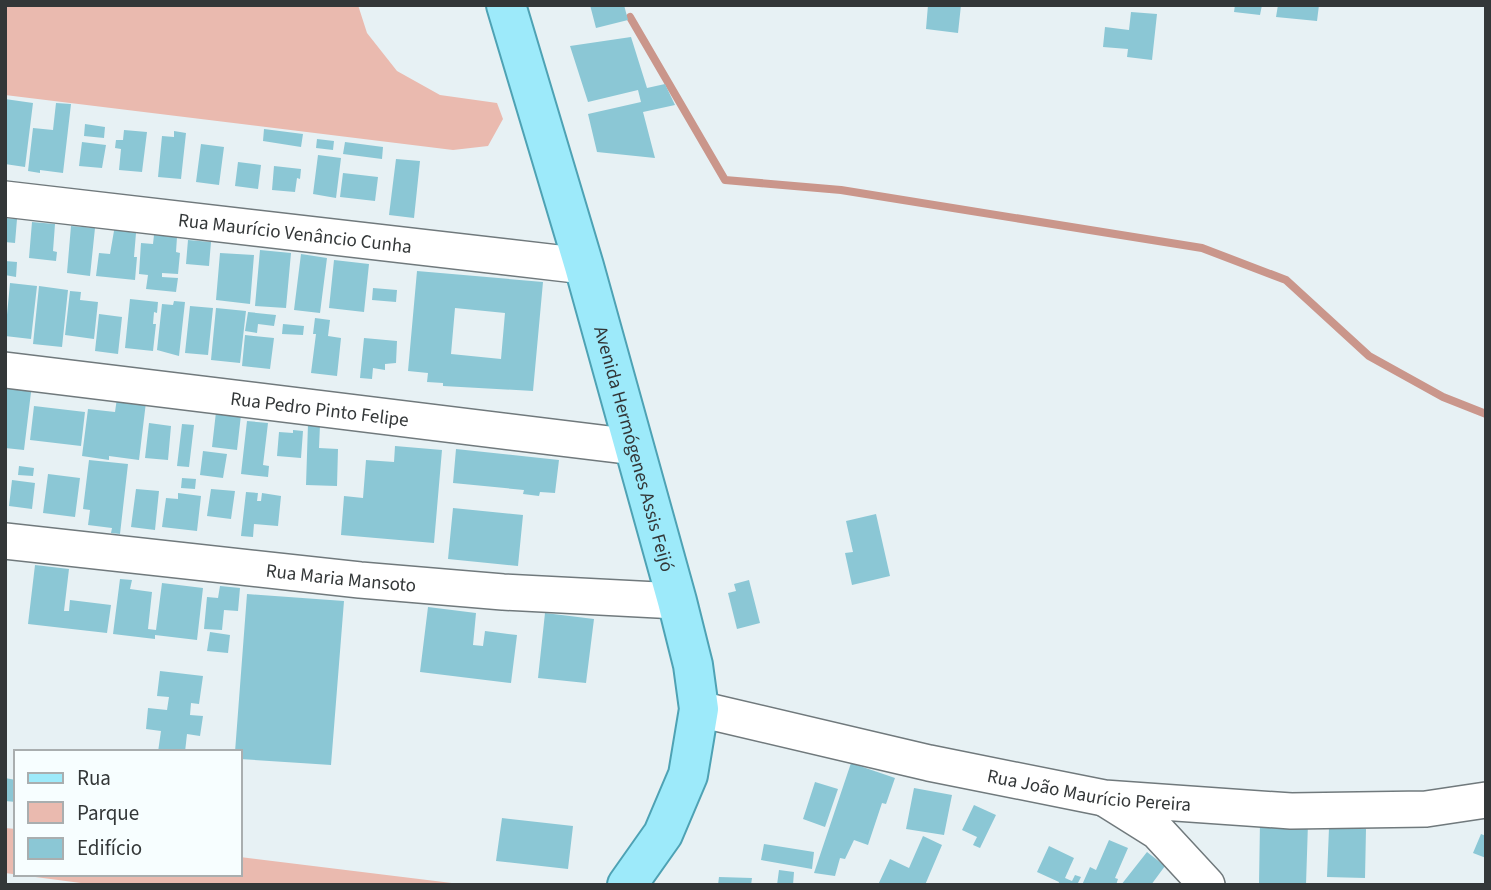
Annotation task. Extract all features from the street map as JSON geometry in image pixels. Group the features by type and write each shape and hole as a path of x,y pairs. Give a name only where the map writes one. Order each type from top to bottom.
{"main road":[{"name":"Avenida Hermógenes Assis Feijó","path":"506,5 584,266 693,665 699,709 688,775 663,834 627,885"}],"street":[{"name":"Rua Maurício Venâncio Cunha","path":"5,200 584,266"},
{"name":"Rua Pedro Pinto Felipe","path":"5,370 634,447"},
{"name":"Rua Maria Mansoto","path":"5,541 360,580 503,592 677,601"},
{"name":"Rua João Maurício Pereira","path":"699,709 929,763 1104,798 1291,811 1426,809 1486,800"},
{"path":"1104,798 1158,832 1189,878"}],"green space":[{"path":"5,5 358,5 367,33 397,71 440,95 497,103 503,119 488,146 453,150 5,95"},
{"path":"5,828 14,829 14,874 5,873"},
{"path":"242,857 468,885 96,885 28,876 242,876"}],"building":[{"path":"590,5 624,5 628,20 596,28"},
{"path":"928,5 961,5 958,33 926,29"},
{"path":"1235,5 1262,5 1260,15 1234,12"},
{"path":"1278,5 1319,5 1317,21 1276,17"},
{"path":"1131,12 1157,14 1152,60 1127,57 1128,49 1103,47 1105,27 1129,30"},
{"path":"631,37 647,88 665,84 675,105 643,112 655,158 597,152 588,114 641,102 638,90 588,102 570,46"},
{"path":"5,99 33,103 25,167 5,164"},
{"path":"56,103 71,104 63,173 28,171 33,128 53,130"},
{"path":"85,124 105,127 104,138 84,136"},
{"path":"264,129 303,134 301,147 263,141"},
{"path":"124,130 147,132 142,172 119,170 121,149 115,148 116,140 123,140"},
{"path":"174,131 186,133 181,179 158,177 162,136 174,137"},
{"path":"317,139 334,141 333,150 316,148"},
{"path":"82,142 106,145 102,168 79,166"},
{"path":"345,142 383,147 382,159 343,154"},
{"path":"201,144 224,147 219,185 196,182"},
{"path":"318,155 341,158 336,198 313,194"},
{"path":"396,159 420,161 414,218 389,215"},
{"path":"238,162 261,165 258,189 235,186"},
{"path":"274,166 301,169 295,192 272,190"},
{"path":"343,173 378,177 375,201 340,197"},
{"path":"5,218 17,219 15,243 5,242"},
{"path":"32,222 55,224 53,251 57,252 56,261 29,258"},
{"path":"115,225 123,226 123,231 136,233 135,280 96,276 99,253 110,254"},
{"path":"71,226 95,228 90,276 67,273"},
{"path":"154,235 177,237 176,252 180,253 178,274 162,273 162,277 178,278 176,292 146,289 148,275 139,274 141,243 153,244"},
{"path":"188,240 211,242 209,266 186,264"},
{"path":"260,250 291,253 286,308 255,306"},
{"path":"220,253 254,255 250,304 216,300"},
{"path":"301,254 327,258 320,313 294,310"},
{"path":"334,260 369,264 364,312 329,308"},
{"path":"5,261 17,262 16,277 5,275"},
{"path":"417,271 543,282 533,391 443,386 443,383 427,382 428,373 408,371","holes":["455,308 505,313 501,359 451,354"]},
{"path":"10,283 37,286 31,339 5,336"},
{"path":"39,286 68,290 62,347 33,344"},
{"path":"373,288 397,290 396,302 372,300"},
{"path":"70,291 81,292 80,300 98,302 94,339 65,335"},
{"path":"130,299 158,302 157,313 154,312 153,324 156,324 153,351 125,348"},
{"path":"174,301 185,302 179,356 157,350 162,304 173,305"},
{"path":"190,306 213,308 208,355 185,353"},
{"path":"216,308 246,311 240,363 211,360"},
{"path":"248,312 276,315 274,326 258,324 257,333 245,331"},
{"path":"99,314 122,317 118,354 95,351"},
{"path":"315,318 330,320 328,336 341,338 337,376 311,373 316,334 313,334"},
{"path":"283,324 304,326 303,335 282,334"},
{"path":"245,335 274,338 270,369 242,366"},
{"path":"364,338 397,341 396,363 385,364 385,370 373,368 372,379 360,378"},
{"path":"5,381 32,384 24,450 5,448"},
{"path":"117,398 146,402 139,460 109,456 109,460 82,456 88,409 115,412"},
{"path":"34,406 85,412 81,446 30,440"},
{"path":"216,412 241,415 237,450 212,447"},
{"path":"247,421 268,423 263,465 269,466 268,477 241,474"},
{"path":"149,423 171,426 168,460 145,458"},
{"path":"182,424 194,425 189,467 177,466"},
{"path":"308,424 320,425 319,448 338,449 337,486 306,485"},
{"path":"293,430 303,431 301,458 277,456 279,432 293,433"},
{"path":"395,446 442,450 434,543 341,535 344,496 363,498 366,460 394,462"},
{"path":"456,449 559,460 555,493 540,492 539,496 523,494 524,490 453,483"},
{"path":"203,451 227,454 223,478 200,475"},
{"path":"89,460 128,464 120,534 111,533 112,528 88,525 90,510 83,509"},
{"path":"19,466 34,468 33,476 18,475"},
{"path":"48,474 80,478 75,517 43,513"},
{"path":"182,478 196,479 195,489 181,488"},
{"path":"12,480 35,483 32,509 9,506"},
{"path":"136,489 159,491 155,530 131,527"},
{"path":"211,489 235,491 231,519 207,516"},
{"path":"246,492 258,493 257,501 261,501 262,493 281,496 278,526 254,524 253,537 241,536"},
{"path":"178,493 201,496 197,531 162,527 166,498 178,499"},
{"path":"453,508 523,515 518,566 448,559"},
{"path":"876,514 890,576 852,585 845,553 853,552 846,521"},
{"path":"35,565 69,569 64,611 69,611 70,600 111,605 107,633 28,624"},
{"path":"120,579 132,580 130,589 152,592 148,629 156,630 162,583 203,588 197,640 113,634"},
{"path":"749,580 760,623 737,629 728,593 736,591 734,584"},
{"path":"220,586 240,588 238,611 224,610 222,630 204,629 207,597 218,598"},
{"path":"247,594 344,601 331,765 242,759 242,750 235,750"},
{"path":"428,607 476,613 473,645 483,646 485,631 517,635 511,683 420,672"},
{"path":"545,613 594,619 586,683 538,678"},
{"path":"210,632 230,635 228,653 207,651"},
{"path":"160,671 203,676 199,704 191,703 190,715 203,716 200,736 187,734 185,750 158,750 161,731 146,729 148,708 167,710 169,697 157,696"},
{"path":"851,763 895,778 886,804 882,803 868,845 854,840 845,859 840,858 835,876 814,873"},
{"path":"5,778 14,780 14,802 5,801"},
{"path":"815,782 838,789 825,827 803,819"},
{"path":"914,788 952,795 944,835 906,829"},
{"path":"974,805 996,815 980,848 973,845 977,837 962,830"},
{"path":"502,818 573,826 568,869 496,861"},
{"path":"1260,822 1308,823 1306,885 1259,884"},
{"path":"1329,828 1366,829 1365,878 1327,877"},
{"path":"1481,834 1486,836 1486,858 1473,853"},
{"path":"923,836 942,845 925,885 878,885 890,859 909,868"},
{"path":"1109,840 1128,848 1115,878 1118,879 1116,885 1082,885 1090,867 1096,870"},
{"path":"764,844 814,852 812,869 761,860"},
{"path":"1049,846 1074,858 1065,878 1072,881 1075,875 1081,877 1077,885 1058,885 1059,882 1037,872"},
{"path":"1147,852 1165,866 1151,885 1121,885"},
{"path":"779,870 794,872 793,885 777,885"},
{"path":"719,877 752,878 751,885 718,885"}],"waterway":[{"path":"630,17 725,180 841,190 1202,248 1286,280 1369,356 1443,397 1486,414"}]}
